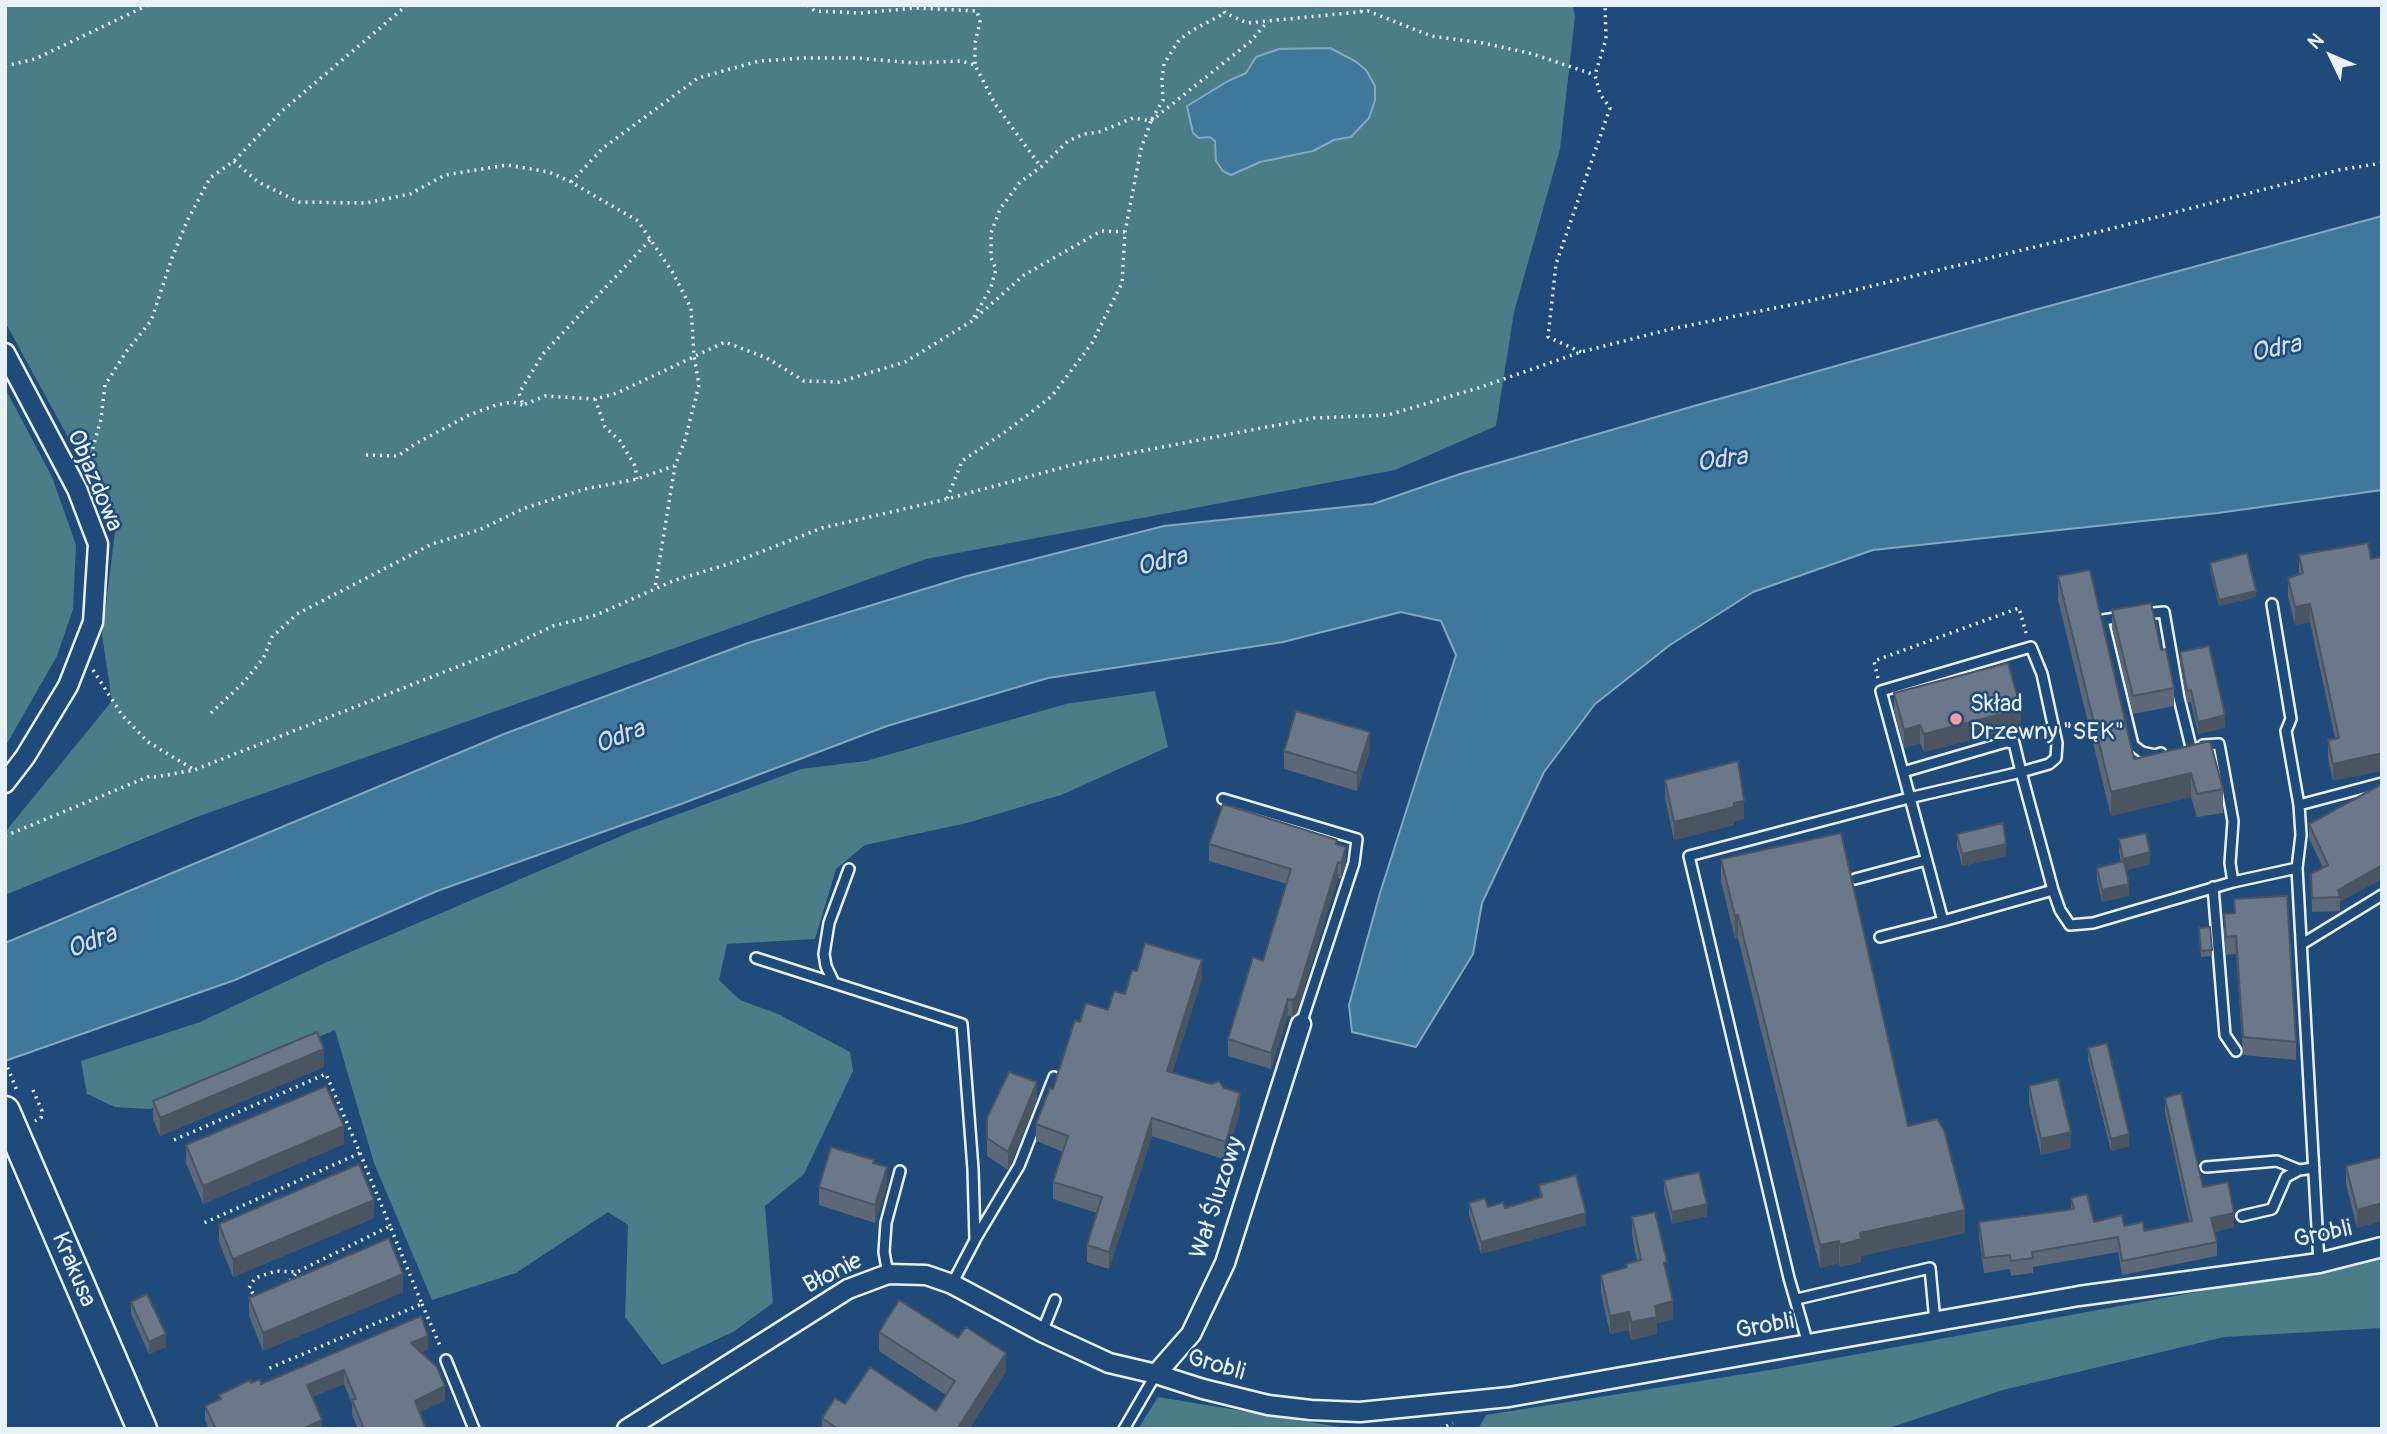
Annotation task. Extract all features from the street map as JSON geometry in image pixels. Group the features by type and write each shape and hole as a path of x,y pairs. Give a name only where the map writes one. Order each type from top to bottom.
{"main road":[{"name":"Krakusa","path":"14,1119 142,1429"}],"street":[{"name":"Objazdowa","path":"5,353 80,498 98,544 93,622 68,686 25,757 5,783"},
{"name":"Wał Śluzowy","path":"1156,1374 1191,1334 1224,1263 1301,1024"},
{"name":"Grobli","path":"1156,1374 1268,1405 1311,1410 1360,1412 1508,1397 2079,1296 2319,1264 2382,1247"},
{"name":"Błonie","path":"627,1429 848,1289 888,1274 926,1275 952,1284 1042,1332 1109,1363 1156,1374"}],"lane":[{"path":"2272,604 2291,719 2286,731 2299,806 2301,835 2297,868 2319,1264"},
{"path":"2167,752 2155,755 2142,752 2133,745 2103,620 2164,612 2179,698 2191,747"},
{"path":"1808,1344 1789,1278 1689,856 1909,798 2049,764 2056,758 2057,743 2044,686 2031,647 1881,691 1909,798 1943,921"},
{"path":"1903,772 2006,742 2014,743 2053,890 2060,910 2070,925 2093,923 2233,881 2297,868"},
{"path":"2179,749 2219,744 2233,821 2230,863 2233,881"},
{"path":"2299,806 2382,783"},
{"path":"1223,799 1357,839 1354,863 1301,1024"},
{"path":"1855,879 1926,860"},
{"path":"834,983 824,954 829,923 849,869"},
{"path":"2213,887 2225,1035 2236,1051"},
{"path":"1880,937 2053,890"},
{"path":"2302,944 2382,895"},
{"path":"756,958 962,1024 973,1169 975,1240"},
{"path":"952,1284 1019,1166 1054,1077"},
{"path":"2206,1167 2277,1161 2299,1170"},
{"path":"2242,1216 2272,1209 2286,1177 2299,1170 2314,1168"},
{"path":"888,1274 884,1252 886,1223 900,1171"},
{"path":"1797,1299 1930,1268 1935,1322"},
{"path":"1042,1332 1055,1300"},
{"path":"446,1360 474,1429"},
{"path":"1124,1429 1156,1374"}],"path":[{"path":"5,66 35,59 148,5"},
{"path":"80,498 101,419 105,385 125,352 151,321 187,221 210,178 234,161 282,111 407,5"},
{"path":"807,5 815,11 860,13 916,8 976,11 980,22 975,43 975,65 995,104 1041,167"},
{"path":"1222,5 1225,13 1247,23 1368,11 1431,36 1483,43 1533,54 1595,75"},
{"path":"1361,12 1363,5"},
{"path":"1581,352 1548,337 1556,264 1610,108 1600,94 1595,75 1606,39 1605,5"},
{"path":"947,499 962,461 1052,396 1092,343 1122,284 1125,232 1150,121 1163,100 1164,64 1178,40 1225,13"},
{"path":"972,321 991,287 996,269 991,258 991,233 1000,209 1020,182 1041,167 1068,141 1133,118 1150,121 1251,41 1268,22"},
{"path":"571,182 603,148 698,78 758,61 856,58 916,63 961,61 975,65"},
{"path":"234,161 258,182 299,202 366,203 410,194 445,175 507,165 549,172 638,221 673,273 691,308 699,385 685,440 675,466 655,589"},
{"path":"5,836 150,776 194,770 513,645 552,626 596,615 673,581 735,562 822,528 947,499 1080,463 1314,418 1388,415 1478,388 1581,352 1671,329 1805,302 2339,170 2382,163"},
{"path":"366,455 398,456 469,415 496,405 513,402 523,405 545,396 595,399 617,393 724,342 766,358 804,381 839,382 905,362 972,321 1024,275 1101,231 1125,232"},
{"path":"523,405 519,393 543,354 650,240"},
{"path":"595,399 605,427 620,441 635,466 637,479"},
{"path":"211,713 243,683 263,659 272,637 297,614 432,544 479,530 525,508 585,489 637,479 675,466"},
{"path":"1881,691 1874,661 2019,608 2031,647"},
{"path":"82,649 88,663 122,715 148,742 194,770"},
{"path":"5,1061 14,1119 41,1118 42,1111 33,1090"},
{"path":"174,1140 326,1074 446,1360"},
{"path":"204,1223 360,1153"},
{"path":"288,1284 297,1272 390,1226"},
{"path":"264,1296 254,1295 249,1288 255,1278 276,1271 297,1272"},
{"path":"265,1370 422,1304"}],"green space":[{"path":"5,5 1573,5 1575,17 1560,149 1514,312 1496,426 1395,470 926,559 194,818 5,895 5,832 112,701 102,635 116,525 5,322"},
{"path":"5,388 52,477 76,545 73,609 57,656 5,747"},
{"path":"1155,691 1168,747 1061,795 967,823 865,845 836,869 815,939 727,944 719,980 740,1000 778,1014 850,1052 853,1071 804,1174 765,1206 773,1303 733,1332 662,1365 625,1317 628,1225 608,1212 516,1273 432,1300 374,1163 335,1030 150,1109 115,1107 87,1094 81,1061 200,1022 327,962 630,832 801,769 866,761 1066,704"},
{"path":"2382,1258 2382,1328 2224,1337 2003,1390 1886,1429 1478,1429 1486,1415 1776,1369"},
{"path":"1158,1397 1352,1429 1138,1429"}],"water":[{"path":"1330,48 1366,70 1375,86 1375,100 1369,118 1351,137 1334,140 1313,151 1260,162 1231,175 1223,171 1216,161 1215,141 1210,137 1199,138 1193,133 1187,106 1246,73 1256,57 1279,49"},
{"name":"Odra","path":"2382,216 2382,490 2218,513 1873,550 1753,592 1670,645 1595,704 1544,772 1482,903 1473,954 1416,1047 1352,1032 1349,1005 1380,893 1456,655 1441,621 1401,612 1283,642 1048,678 887,726 681,804 437,891 235,980 5,1061 5,943 504,734 748,643 967,576 1164,526 1373,504 1460,474 1694,406"}],"building":[{"path":"2368,543 2371,559 2382,557 2382,753 2333,764 2328,740 2339,738 2310,604 2295,607 2288,578 2303,573 2299,555"},
{"path":"2247,553 2256,591 2219,600 2210,563"},
{"path":"2090,570 2134,759 2210,741 2223,789 2197,794 2191,773 2111,792 2058,576"},
{"path":"2151,603 2161,650 2166,649 2174,688 2133,696 2112,610"},
{"path":"2209,646 2225,715 2198,722 2191,690 2187,691 2180,652"},
{"path":"2008,663 2021,709 1924,734 1920,725 1904,730 1894,693"},
{"path":"1296,711 1370,732 1357,773 1284,751"},
{"path":"1738,761 1744,801 1734,803 1734,807 1674,822 1665,780"},
{"path":"2382,784 2382,865 2338,890 2340,897 2312,898 2311,874 2328,865 2309,824"},
{"path":"1223,804 1337,840 1336,844 1346,847 1341,863 1338,862 1296,998 1288,999 1271,1053 1228,1039 1253,957 1263,961 1291,869 1209,844"},
{"path":"2003,823 2006,844 1962,854 1957,834"},
{"path":"1841,833 1908,1126 1937,1119 1944,1130 1965,1210 1860,1233 1861,1239 1840,1245 1839,1241 1820,1245 1738,915 1735,916 1721,859"},
{"path":"2146,833 2150,852 2123,859 2119,839"},
{"path":"2124,861 2129,884 2102,890 2097,868"},
{"path":"2287,896 2296,1042 2243,1037 2236,936 2226,937 2224,914 2235,913 2234,899"},
{"path":"2210,927 2212,950 2201,951 2199,928"},
{"path":"1145,943 1202,960 1167,1071 1211,1084 1219,1081 1224,1088 1240,1093 1226,1142 1152,1118 1109,1252 1087,1245 1102,1197 1053,1182 1068,1136 1036,1124 1050,1088 1053,1089 1075,1020 1080,1022 1086,1003 1108,1010 1114,991 1125,994 1132,970 1137,971"},
{"path":"317,1032 324,1049 160,1118 153,1101"},
{"path":"2107,1043 2129,1134 2111,1139 2088,1048"},
{"path":"1009,1072 1037,1082 1008,1152 987,1138 987,1118"},
{"path":"2058,1079 2071,1132 2041,1139 2029,1086"},
{"path":"326,1086 344,1126 203,1186 186,1145"},
{"path":"2181,1093 2203,1187 2228,1182 2234,1213 2211,1218 2217,1242 2122,1261 2118,1237 2032,1252 2033,1258 2011,1261 2010,1255 1984,1258 1979,1222 2074,1209 2071,1198 2087,1194 2094,1222 2122,1215 2124,1226 2143,1222 2144,1231 2192,1221 2165,1098"},
{"path":"831,1147 874,1160 873,1163 887,1167 875,1205 819,1187"},
{"path":"2382,1157 2382,1203 2357,1210 2346,1166"},
{"path":"359,1164 374,1200 233,1259 219,1224"},
{"path":"1699,1172 1707,1204 1672,1212 1664,1180"},
{"path":"1576,1175 1586,1213 1481,1242 1469,1203 1485,1198 1488,1207 1503,1202 1505,1208 1542,1197 1539,1185"},
{"path":"1655,1212 1673,1301 1655,1306 1657,1317 1631,1322 1629,1312 1610,1316 1601,1275 1641,1260 1632,1217"},
{"path":"389,1238 403,1274 263,1333 249,1298"},
{"path":"147,1294 166,1334 149,1342 131,1302"},
{"path":"899,1300 958,1338 966,1327 1006,1353 957,1429 838,1429 822,1418 835,1398 845,1404 870,1367 936,1411 955,1381 879,1332"},
{"path":"421,1316 428,1336 411,1343 437,1367 445,1386 415,1401 426,1429 364,1429 344,1370 307,1385 322,1420 302,1429 216,1429 205,1406 221,1399 219,1395 250,1380 251,1383 260,1379 261,1384"}],"place":[{"name":"Skład Drzewny \"SĘK\"","path":"1956,719"}]}
